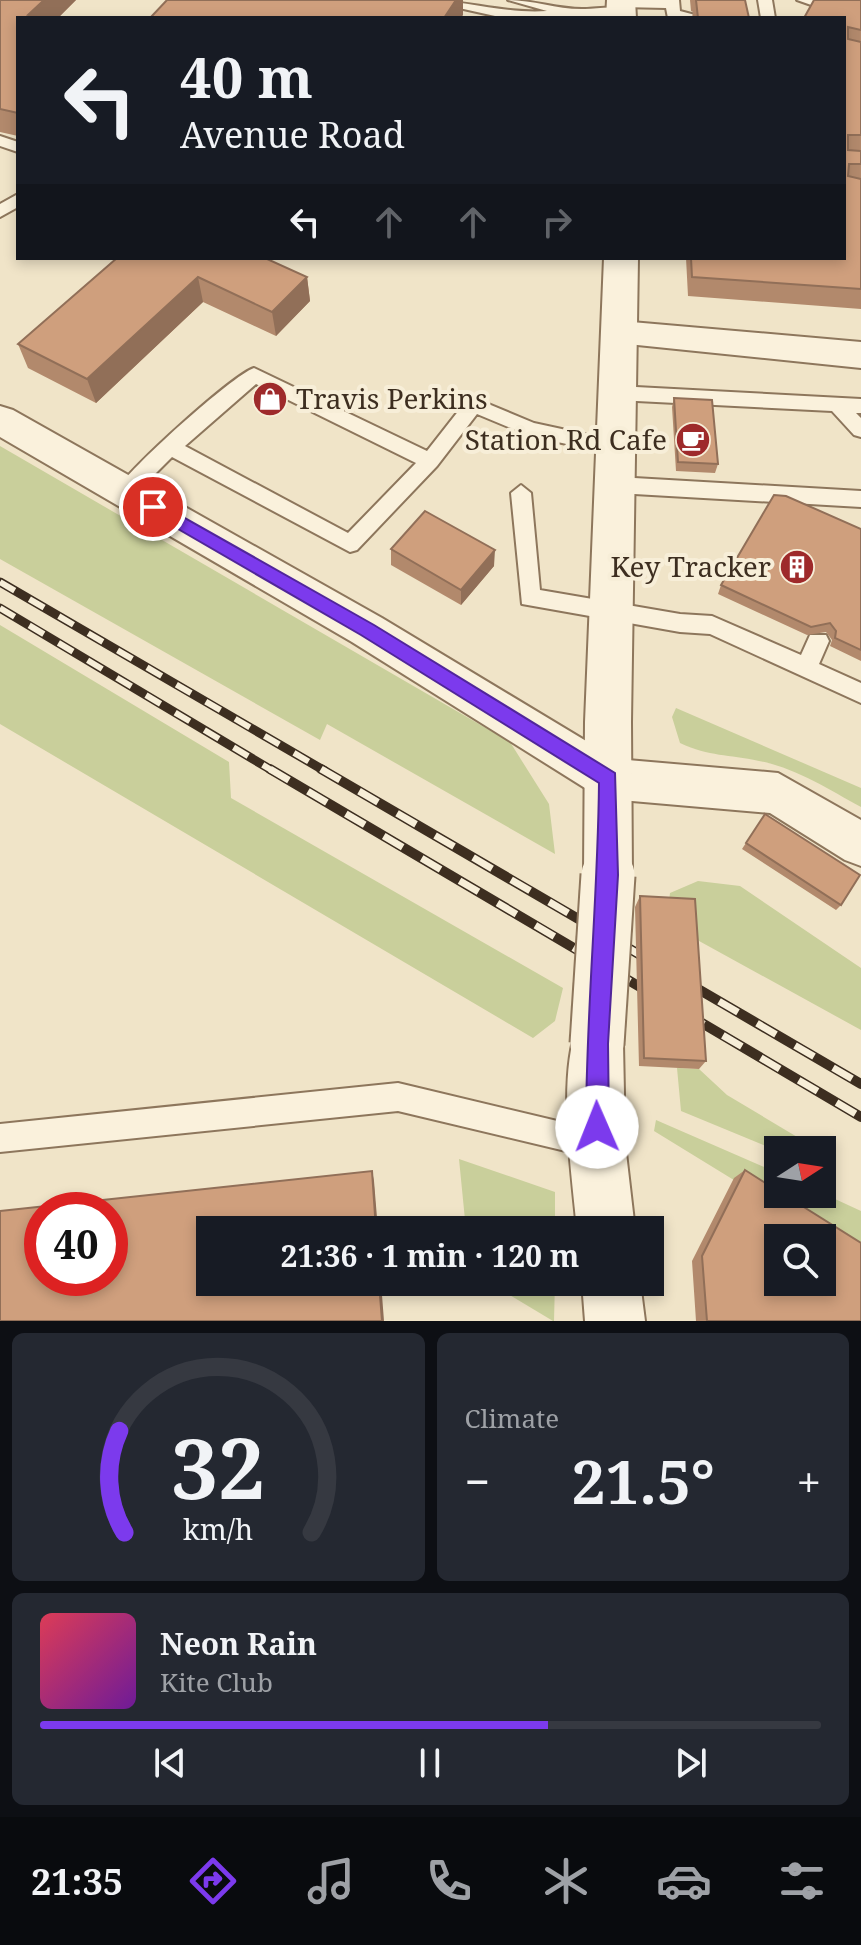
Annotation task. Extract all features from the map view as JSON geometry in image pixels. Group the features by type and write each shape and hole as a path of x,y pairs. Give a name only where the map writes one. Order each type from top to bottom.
{"street":[{"path":"605,1216 597,1144 597,1044 608,875 621,260"},
{"path":"620,333 861,355"},
{"path":"0,420 367,630 609,779 778,793 861,845"},
{"path":"612,1296 615,1321"}],"lane":[{"path":"430,0 517,16"},
{"path":"515,0 579,14"},
{"path":"541,16 621,8 673,9 692,16"},
{"path":"126,491 254,375 430,461"},
{"path":"617,393 861,406"},
{"path":"837,404 861,430"},
{"path":"171,447 350,544 430,461 474,405 617,466 861,499"},
{"path":"521,493 530,598 680,623 712,625 861,693"},
{"path":"806,668 818,641"},
{"path":"0,1138 398,1097 597,1144"}],"green space":[{"path":"0,446 510,742 549,804 555,854 327,724 320,740 0,559"},
{"path":"0,625 229,762 231,798 563,988 555,1021 533,1038 0,724"},
{"path":"676,708 861,788 861,807 786,769 710,753 680,743 672,717"},
{"path":"698,881 740,886 861,968 861,1030 690,936 669,901 670,893"},
{"path":"677,1068 699,1069 727,1095 796,1136 764,1136 764,1145 681,1111"},
{"path":"656,1120 764,1167 764,1198 654,1131"},
{"path":"459,1159 555,1192 555,1216 465,1216"},
{"path":"836,1199 861,1211 861,1258 836,1243 836,1224 806,1224 780,1208 836,1208"},
{"path":"511,1296 555,1296 553,1321"}],"building":[{"path":"0,0 44,0 28,15 32,16 16,16 16,113 0,109"},
{"path":"167,0 456,0 445,16 152,16"},
{"path":"696,0 745,0 749,16 698,16"},
{"path":"814,0 861,0 861,30 848,27 848,39 861,42 861,135 848,135 848,150 861,151 861,164 849,164 848,176 861,179 861,289 692,277 691,260 846,260 846,16 805,16"},
{"path":"115,260 269,260 307,277 272,312 198,277 87,379 18,344"},
{"name":"Station Rd Cafe","path":"674,398 712,400 718,464 678,462"},
{"name":"Key Tracker","path":"774,495 786,496 861,529 861,650 835,638 836,631 830,623 811,627 721,585"},
{"path":"425,511 495,550 461,590 391,549"},
{"path":"765,814 860,875 841,905 746,843"},
{"path":"640,896 695,899 706,1061 644,1058"},
{"path":"745,1170 764,1182 764,1208 805,1208 831,1224 764,1224 764,1296 836,1296 836,1227 861,1243 861,1321 707,1321 702,1256"},
{"path":"372,1171 375,1216 196,1216 196,1296 380,1296 382,1321 0,1321 0,1211 24,1208 24,1296 128,1296 128,1197"}],"railway":[{"path":"0,582 325,771"},
{"path":"0,608 273,771"},
{"path":"270,769 657,997"},
{"path":"321,769 654,963"},
{"path":"681,979 861,1084"},
{"path":"685,1013 861,1117"}],"place":[{"name":"Travis Perkins","path":"270,399"},
{"name":"Station Rd Cafe","path":"693,440"},
{"name":"Key Tracker","path":"797,567"}],"route":[{"path":"153,507 367,630 609,779 608,875 597,1044 597,1127"}]}
